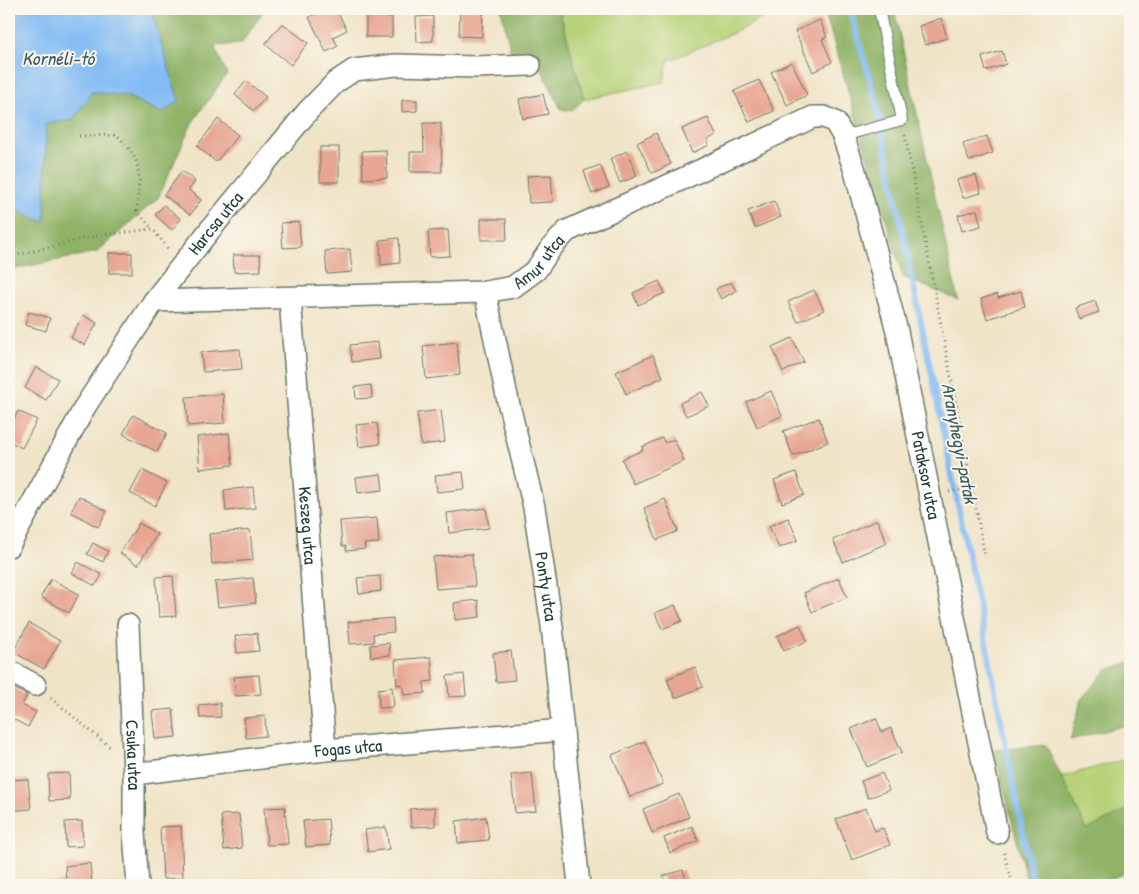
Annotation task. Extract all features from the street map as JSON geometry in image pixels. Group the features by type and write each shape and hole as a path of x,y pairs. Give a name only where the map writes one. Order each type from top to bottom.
{"street":[{"name":"Harcsa utca","path":"9,546 86,405 154,301 308,111 336,82 354,70 396,65 476,67 530,65"},
{"name":"Amur utca","path":"154,301 485,292 513,287 536,270 551,248 567,231 813,117 824,117 839,129"},
{"name":"Pataksor utca","path":"839,129 855,171 896,331 997,833"},
{"name":"Ponty utca","path":"485,292 508,401 534,507 552,626 579,885"},
{"name":"Keszeg utca","path":"290,298 325,750"},
{"name":"Csuka utca","path":"128,625 134,770 134,833 138,885"},
{"path":"9,671 35,685"},
{"name":"Fogas utca","path":"134,770 325,750 564,730"}],"lane":[{"path":"839,129 870,128 902,120 879,9"}],"path":[{"path":"902,120 985,557"},
{"path":"79,136 118,135 131,148 139,168 137,211 181,267"},
{"path":"9,257 94,236 153,229"},
{"path":"35,685 134,770"},
{"path":"997,833 1008,862 1013,885"}],"green space":[{"path":"160,9 265,9 241,44 214,46 227,74 192,123 158,198 97,252 9,270 9,208 45,222 46,124 73,120 92,92 127,96 162,113 152,13"},
{"path":"501,9 559,9 584,99 572,111 561,109 535,56 511,53"},
{"path":"559,9 778,9 742,29 668,61 664,82 584,99"},
{"path":"824,9 894,9 958,300 903,277"},
{"path":"1130,662 1130,724 1070,740 1082,698 1107,670"},
{"path":"1046,745 1087,830 1130,808 1130,870 1099,885 1028,885 994,750"},
{"path":"1130,758 1130,808 1087,831 1061,777"}],"water":[{"name":"Kornéli-tó","path":"9,9 160,9 152,13 179,101 162,113 127,96 92,92 73,120 46,124 45,222 9,208"}],"building":[{"path":"327,9 336,9 347,30 333,37 338,46 326,52 309,17"},
{"path":"366,9 385,9 385,17 392,17 392,37 366,37"},
{"path":"460,9 483,9 482,37 459,36"},
{"path":"433,16 433,41 417,42 416,17"},
{"path":"941,18 947,38 925,45 919,26"},
{"path":"820,20 827,37 822,39 832,62 813,72 795,31"},
{"path":"282,23 308,43 291,65 265,44"},
{"path":"1002,51 1006,64 986,71 982,57"},
{"path":"792,62 807,95 787,105 771,72"},
{"path":"759,80 774,111 749,122 734,91"},
{"path":"246,81 266,97 254,111 235,95"},
{"path":"543,94 548,114 523,119 519,99"},
{"path":"402,100 417,100 417,111 402,112"},
{"path":"708,118 716,135 707,140 709,145 692,153 682,129"},
{"path":"218,119 238,135 216,162 197,146"},
{"path":"423,123 441,123 442,172 410,172 410,152 424,152"},
{"path":"656,133 671,164 652,173 637,143"},
{"path":"987,136 993,153 969,161 963,144"},
{"path":"320,147 339,147 339,182 320,182"},
{"path":"386,150 387,178 363,179 362,151"},
{"path":"627,151 637,176 620,183 610,159"},
{"path":"600,165 609,187 592,194 584,171"},
{"path":"182,171 195,181 189,190 201,200 190,215 164,195"},
{"path":"551,175 553,202 529,203 527,176"},
{"path":"976,175 981,193 963,198 957,180"},
{"path":"774,201 781,217 755,228 748,211"},
{"path":"164,205 181,219 172,230 155,215"},
{"path":"977,210 981,226 962,231 958,215"},
{"path":"481,219 506,219 507,240 481,240"},
{"path":"299,222 301,247 283,248 281,223"},
{"path":"448,230 450,256 430,257 428,231"},
{"path":"399,238 400,263 381,265 380,240"},
{"path":"350,249 352,272 327,274 325,251"},
{"path":"109,253 132,253 132,273 109,273"},
{"path":"233,255 260,255 261,271 234,272"},
{"path":"659,281 665,293 638,305 633,293"},
{"path":"731,282 736,291 721,299 716,289"},
{"path":"814,290 824,310 798,322 788,302"},
{"path":"1021,291 1025,307 987,319 981,299 997,294 998,298"},
{"path":"1095,301 1099,312 1079,319 1075,308"},
{"path":"29,312 50,318 46,331 25,325"},
{"path":"83,315 97,323 85,345 71,338"},
{"path":"792,338 804,362 783,372 772,347"},
{"path":"378,342 380,359 352,362 350,345"},
{"path":"457,342 460,375 426,379 423,346"},
{"path":"240,349 242,369 203,372 201,352"},
{"path":"653,355 663,377 626,394 616,372"},
{"path":"36,367 58,379 46,400 25,388"},
{"path":"371,385 372,398 356,399 355,387"},
{"path":"771,391 782,416 757,427 746,402"},
{"path":"702,392 709,406 686,416 680,403"},
{"path":"223,394 225,423 188,426 186,397"},
{"path":"441,410 445,442 421,445 417,413"},
{"path":"18,411 37,420 22,448 9,441 9,429"},
{"path":"133,415 167,433 157,452 123,434"},
{"path":"819,418 828,442 793,456 783,431"},
{"path":"377,423 380,444 359,447 356,425"},
{"path":"229,433 233,465 200,469 197,437"},
{"path":"662,438 665,443 674,439 684,461 633,484 622,459 643,450 642,447"},
{"path":"142,470 167,483 155,506 130,493"},
{"path":"463,472 465,489 437,492 435,475"},
{"path":"796,472 804,495 782,503 774,480"},
{"path":"381,474 383,490 358,493 356,477"},
{"path":"253,487 255,508 226,511 224,490"},
{"path":"79,496 107,511 98,527 71,512"},
{"path":"665,499 678,531 657,540 644,508"},
{"path":"486,508 489,528 449,533 447,513"},
{"path":"377,518 379,543 364,544 365,549 346,551 346,546 342,546 340,521"},
{"path":"788,518 798,540 779,548 769,526"},
{"path":"877,520 887,543 843,562 833,540"},
{"path":"139,523 157,534 138,565 120,553"},
{"path":"250,530 253,560 212,564 209,534"},
{"path":"93,543 108,551 103,562 87,554"},
{"path":"472,554 475,586 436,589 433,557"},
{"path":"78,562 102,575 95,586 72,573"},
{"path":"173,576 176,616 159,617 156,577"},
{"path":"380,576 381,591 359,594 357,578"},
{"path":"253,578 256,603 218,607 215,582"},
{"path":"839,578 847,597 812,612 804,593"},
{"path":"51,579 79,594 69,613 41,597"},
{"path":"478,600 480,617 455,620 454,603"},
{"path":"675,605 682,621 662,629 655,613"},
{"path":"393,618 394,632 373,634 374,642 350,644 348,622"},
{"path":"29,623 60,641 44,669 13,652"},
{"path":"800,625 807,641 784,651 777,636"},
{"path":"257,633 259,651 237,653 235,636"},
{"path":"389,643 390,655 371,657 370,645"},
{"path":"511,651 515,680 496,682 493,653"},
{"path":"431,657 433,681 424,682 425,693 404,695 402,684 397,685 395,660"},
{"path":"695,667 703,687 675,698 667,679"},
{"path":"464,674 466,696 449,697 447,676"},
{"path":"259,675 261,694 236,696 234,677"},
{"path":"9,686 27,695 22,705 36,712 28,727 9,717"},
{"path":"392,687 394,707 379,708 378,689"},
{"path":"220,703 221,717 200,718 199,705"},
{"path":"173,709 176,737 155,739 152,711"},
{"path":"265,716 266,736 246,738 244,718"},
{"path":"876,718 882,732 891,728 902,752 867,767 851,729"},
{"path":"645,741 663,784 630,797 612,755"},
{"path":"69,773 70,800 49,801 48,774"},
{"path":"532,773 536,811 515,813 511,775"},
{"path":"882,773 889,790 868,798 861,781"},
{"path":"28,779 31,809 9,811 9,780"},
{"path":"679,794 689,817 652,833 643,809"},
{"path":"285,807 288,844 267,845 264,808"},
{"path":"435,807 435,826 411,827 410,809"},
{"path":"866,808 875,831 883,828 890,845 852,860 836,819"},
{"path":"239,814 242,848 224,850 221,815"},
{"path":"486,817 489,840 458,843 456,821"},
{"path":"328,819 330,845 306,847 303,821"},
{"path":"82,821 83,846 66,847 65,822"},
{"path":"181,826 183,878 163,879 160,827"},
{"path":"692,826 698,841 670,853 664,838"},
{"path":"386,827 389,849 368,852 365,830"},
{"path":"90,863 92,885 49,885 49,883 66,881 65,866"},
{"path":"683,870 687,883 666,885 663,876"}],"waterway":[{"name":"Aranyhegyi-patak","path":"850,9 878,110 1033,885"}]}
